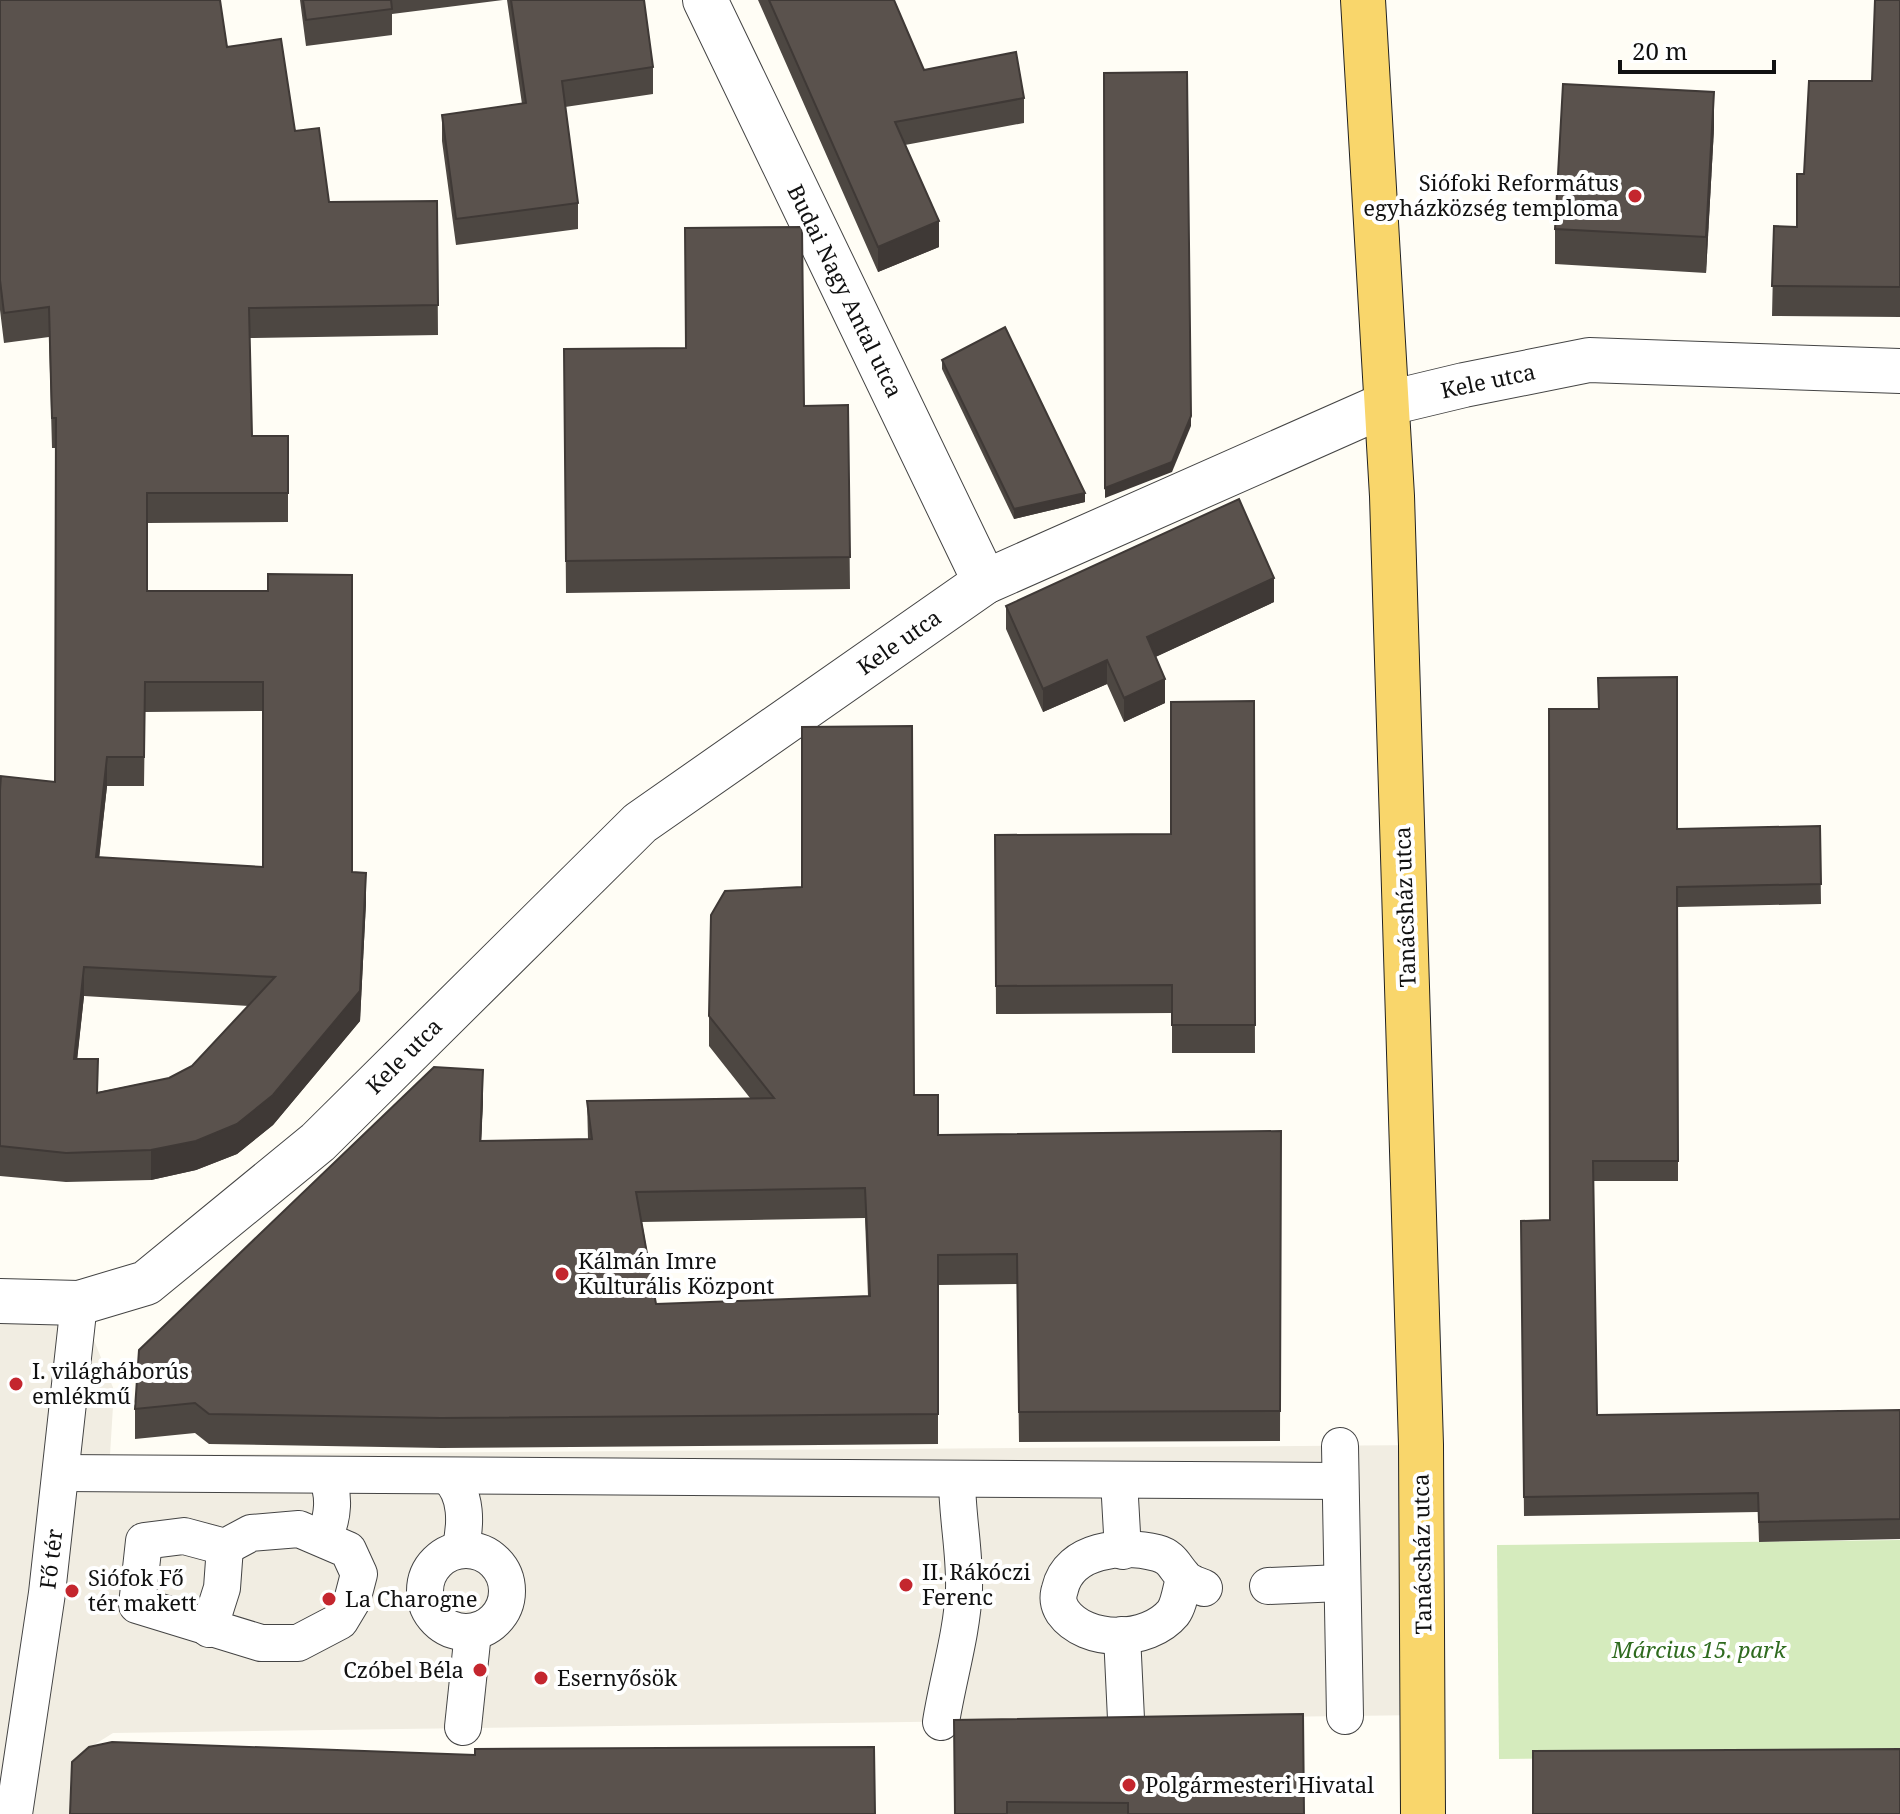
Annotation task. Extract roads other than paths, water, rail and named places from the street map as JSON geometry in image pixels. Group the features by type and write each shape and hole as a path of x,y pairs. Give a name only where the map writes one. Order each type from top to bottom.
{"main road":[{"name":"Tanácsház utca","path":"1363,0 1389,403 1421,1445 1423,1814"}],"street":[{"name":"Budai Nagy Antal utca","path":"705,0 985,582"},
{"name":"Kele utca","path":"0,1301 79,1303 146,1283 318,1142 640,823 985,582 1389,403 1589,360 1900,371"},
{"name":"Fő tér","path":"14,1814 47,1593 79,1303"},
{"path":"1340,1446 1345,1716"},
{"path":"61,1473 1340,1481"},
{"path":"324,1538 332,1516 329,1482 325,1475"},
{"path":"447,1476 457,1484 463,1509 460,1550"},
{"path":"941,1722 951,1659 961,1625 964,1587 957,1479"},
{"path":"1119,1480 1123,1551"},
{"path":"299,1529 324,1538 348,1550 359,1574 352,1601 340,1621 298,1643 261,1643 137,1605 144,1541 184,1536 225,1547 251,1533 299,1529"},
{"path":"209,1629 222,1588 225,1547"},
{"path":"460,1550 477,1551 489,1556 499,1565 507,1586 505,1603 497,1618 473,1632 446,1627 434,1616 426,1600 426,1582 436,1563 460,1550"},
{"path":"1123,1551 1157,1553 1175,1562 1194,1583 1175,1612 1159,1624 1122,1635 1082,1628 1064,1613 1057,1599 1062,1581 1073,1562 1094,1553 1123,1551"},
{"path":"1268,1586 1341,1583"},
{"path":"463,1727 473,1632"},
{"path":"1122,1635 1126,1719"}],"place":[{"name":"Siófoki Református egyházközség temploma","path":"1635,196"},
{"name":"Kálmán Imre Kulturális Központ","path":"562,1274"},
{"name":"I. világháborús emlékmű","path":"16,1384"},
{"name":"II. Rákóczi Ferenc","path":"906,1585"},
{"name":"Siófok Fő tér makett","path":"72,1591"},
{"name":"La Charogne","path":"329,1599"},
{"name":"Czóbel Béla","path":"480,1670"},
{"name":"Esernyősök","path":"541,1678"},
{"name":"Polgármesteri Hivatal","path":"1129,1785"}],"park label":[{"name":"Március 15. park","path":"1699,1650"}]}
